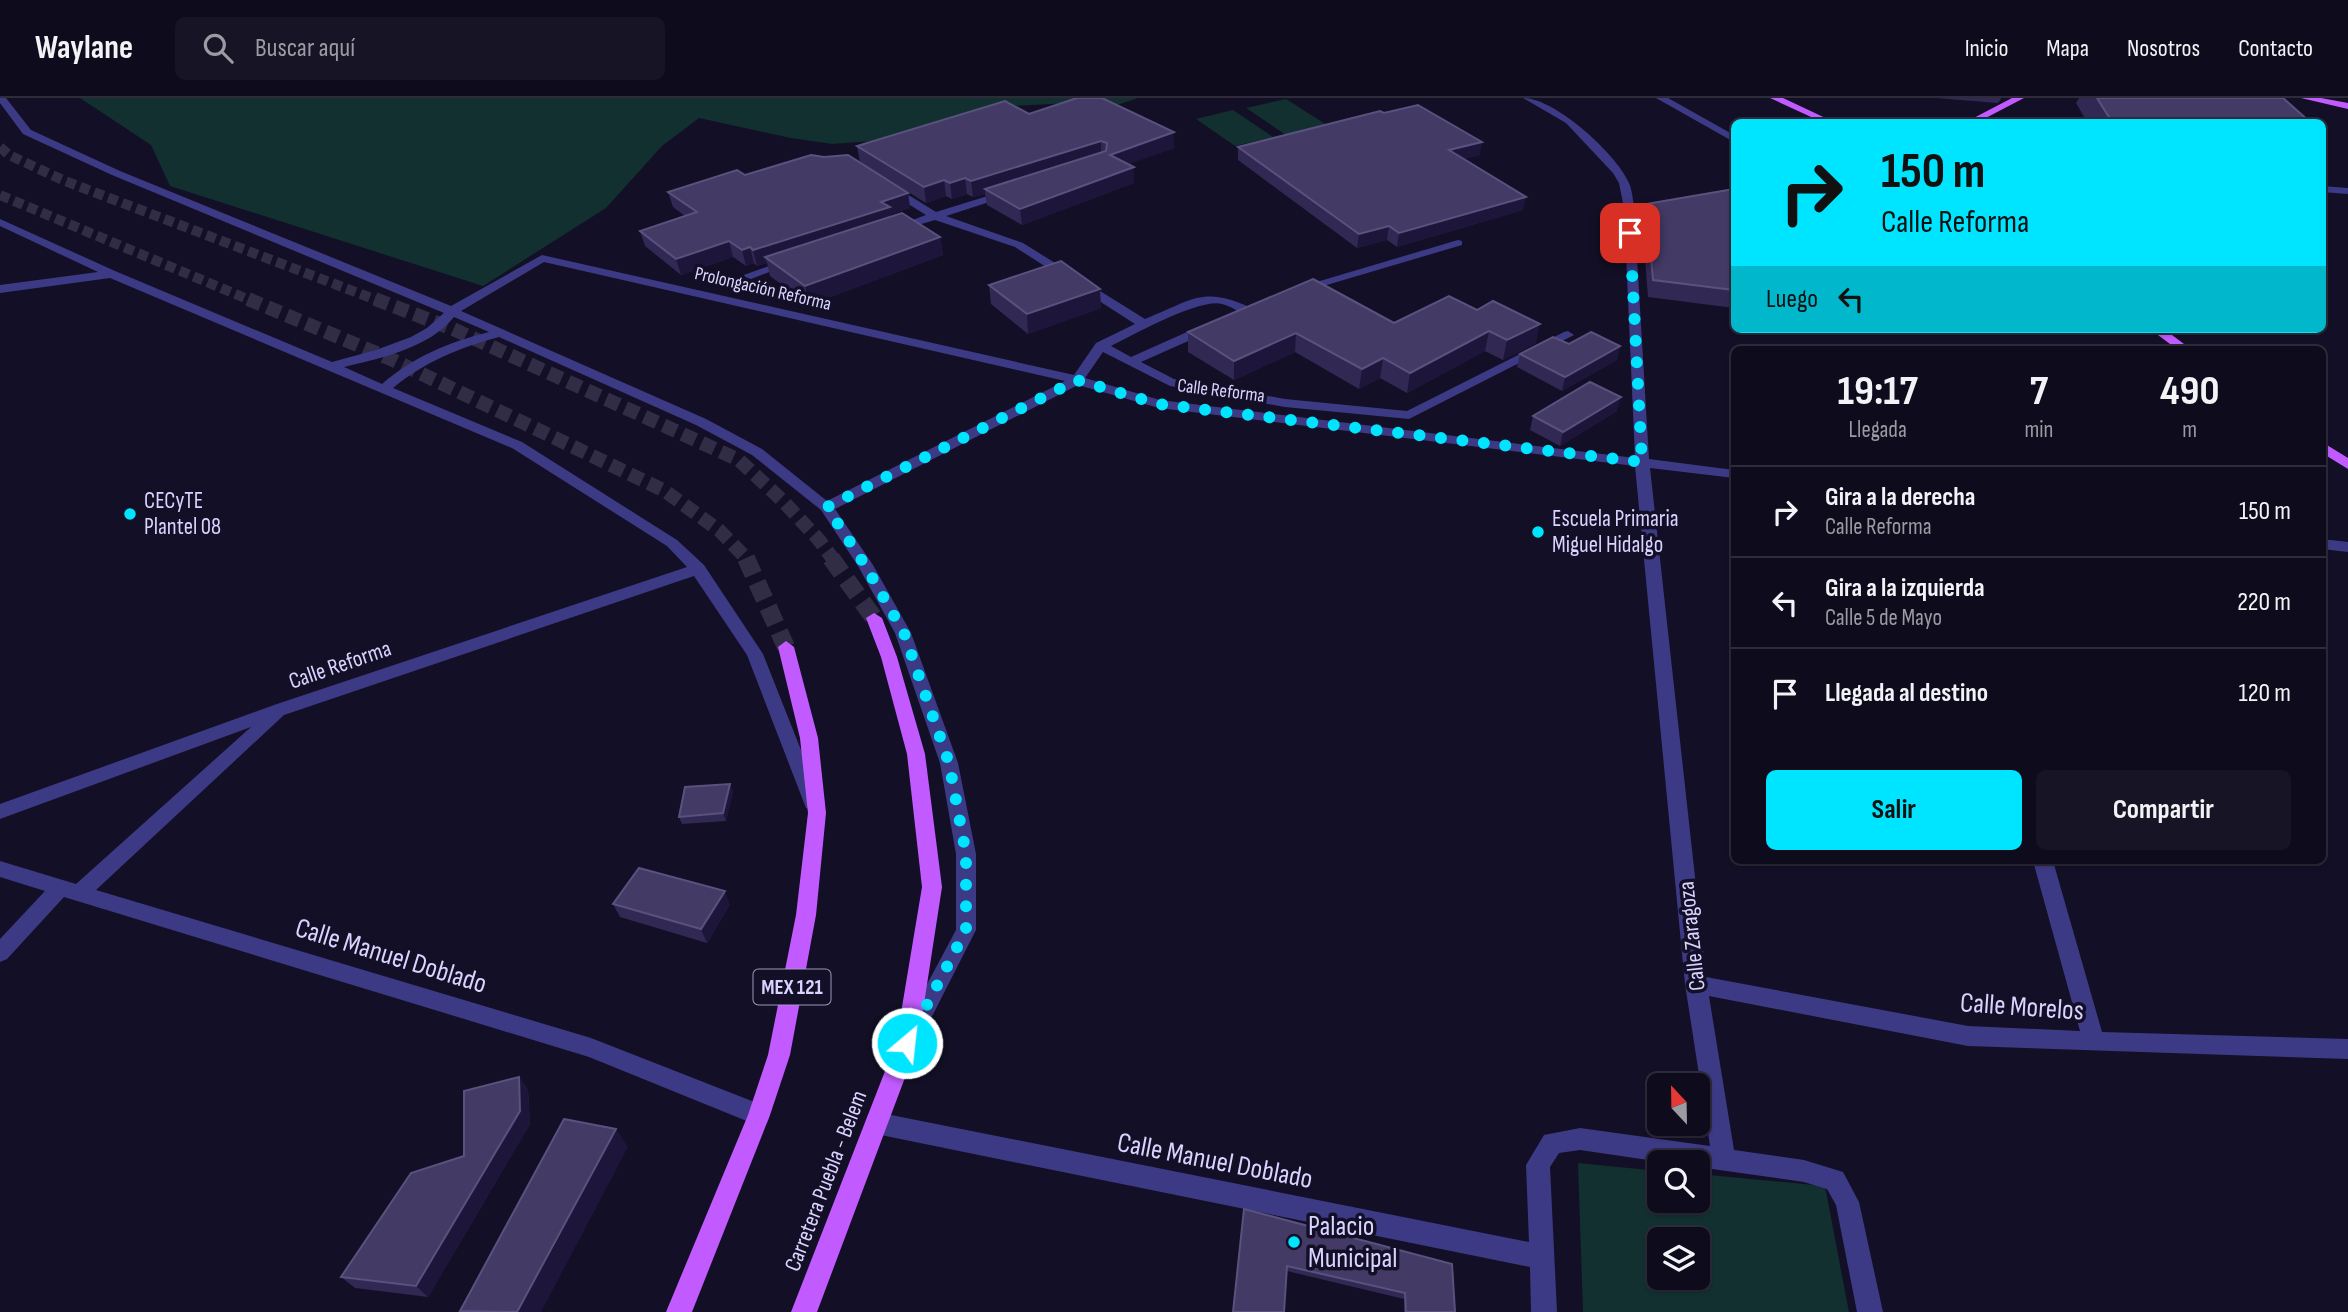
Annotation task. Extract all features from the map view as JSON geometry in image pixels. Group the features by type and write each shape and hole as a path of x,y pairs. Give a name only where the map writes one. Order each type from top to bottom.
{"main road":[{"path":"1775,98 1822,119"},
{"path":"1978,119 2019,98"},
{"path":"2306,98 2348,106"},
{"path":"2162,333 2180,346"},
{"path":"2326,449 2348,464"},
{"name":"Carretera Puebla - Belem","path":"804,1312 907,1043 932,887 916,754 889,657 874,618"},
{"name":"MEX 121","path":"679,1312 759,1115 779,1055 806,915 817,813 809,738 786,647"}],"street":[{"path":"1,98 27,132 117,173 452,311 701,422 757,452 827,507 865,565 904,633 949,763 966,854 966,930 907,1043"},
{"name":"Calle Zaragoza","path":"1528,98 1570,121 1617,171 1635,207 1642,462 1696,984 1724,1160"},
{"path":"1661,98 1731,137"},
{"path":"876,179 935,216 1019,245 1144,324"},
{"path":"2326,189 2348,191"},
{"path":"885,231 1015,191"},
{"path":"0,222 111,274 517,445 672,543 685,553 698,569 755,654 817,813"},
{"path":"1290,293 1458,243"},
{"name":"Prolongación Reforma","path":"333,366 359,360 412,340 448,318 452,311 542,258 1077,380"},
{"path":"747,276 798,259"},
{"path":"0,289 111,274"},
{"path":"827,507 1077,380 1101,346 1144,324 1216,298 1252,309 1132,361"},
{"path":"384,389 396,378 429,358 468,341 501,333"},
{"name":"Calle Reforma","path":"1101,346 1170,382 1285,402 1409,415 1568,335"},
{"name":"Calle Reforma","path":"1077,380 1158,404 1731,474"},
{"path":"2326,544 2348,547"},
{"name":"Calle Reforma","path":"0,812 284,708 698,569"},
{"path":"0,953 284,708"},
{"path":"2044,864 2094,1042"},
{"name":"Calle Manuel Doblado","path":"0,869 591,1048 759,1115"},
{"name":"Calle Morelos","path":"1696,984 1968,1036 2348,1049"},
{"name":"Calle Manuel Doblado","path":"876,1123 1543,1257"},
{"path":"1544,1312 1538,1165 1552,1143 1580,1139 1804,1171 1835,1180 1847,1202 1870,1312"}],"green space":[{"path":"80,98 1138,98 1111,107 1091,102 1011,106 901,139 832,144 699,118 662,146 606,208 483,286 170,186 151,145"},
{"path":"1286,99 1327,125 1286,135 1246,108"},
{"path":"1233,110 1273,137 1235,146 1196,119"},
{"path":"1578,1163 1647,1170 1647,1213 1710,1213 1710,1175 1825,1186 1849,1312 1583,1312"}],"building":[{"path":"1077,98 1102,98 1174,132 1110,155 1134,167 1020,209 985,189 1106,151 1107,143 1101,141 971,181 965,178 950,183 944,180 924,187 857,146 1005,101 1029,114"},
{"path":"2097,98 2283,98 2307,119 2110,119"},
{"path":"1418,105 1482,142 1449,150 1526,197 1399,233 1389,226 1359,234 1238,147 1380,111 1384,113"},
{"path":"811,155 848,155 908,193 881,202 890,207 753,250 750,247 742,250 729,241 676,259 640,231 697,212 668,192 737,170 745,175"},
{"path":"1731,190 1731,290 1653,280 1646,204"},
{"path":"902,213 940,237 805,286 765,257"},
{"path":"1061,261 1100,289 1027,314 989,285"},
{"path":"1313,279 1394,323 1449,296 1477,310 1493,301 1540,324 1507,340 1489,331 1410,373 1383,358 1362,369 1296,333 1234,361 1188,332"},
{"path":"1591,332 1620,346 1565,377 1520,354 1553,337 1569,344"},
{"path":"1590,382 1621,397 1563,432 1533,416"},
{"path":"730,784 723,813 679,817 685,787"},
{"path":"639,868 725,891 701,929 613,904"},
{"path":"519,1077 520,1111 416,1286 341,1277 411,1173 464,1156 464,1091"},
{"path":"564,1119 616,1129 517,1312 460,1311"},
{"name":"Palacio Municipal","path":"1244,1209 1452,1264 1455,1312 1406,1312 1405,1293 1287,1266 1284,1312 1233,1312"}],"tunnel":[{"path":"0,147 9,155 65,181 379,301"},
{"path":"0,195 252,301"},
{"path":"248,299 393,360 665,491 720,531 747,559"},
{"path":"375,299 453,329 739,460 784,502 833,559"},
{"path":"746,558 786,647"},
{"path":"831,558 874,618"}],"place":[{"name":"CECyTE Plantel 08","path":"130,514"},
{"name":"Escuela Primaria Miguel Hidalgo","path":"1538,532"},
{"name":"Palacio Municipal","path":"1294,1242"}],"route":[{"path":"907,1043 966,930 966,854 949,763 904,633 865,565 827,507 1077,380 1158,404 1642,462 1630,233"}]}
